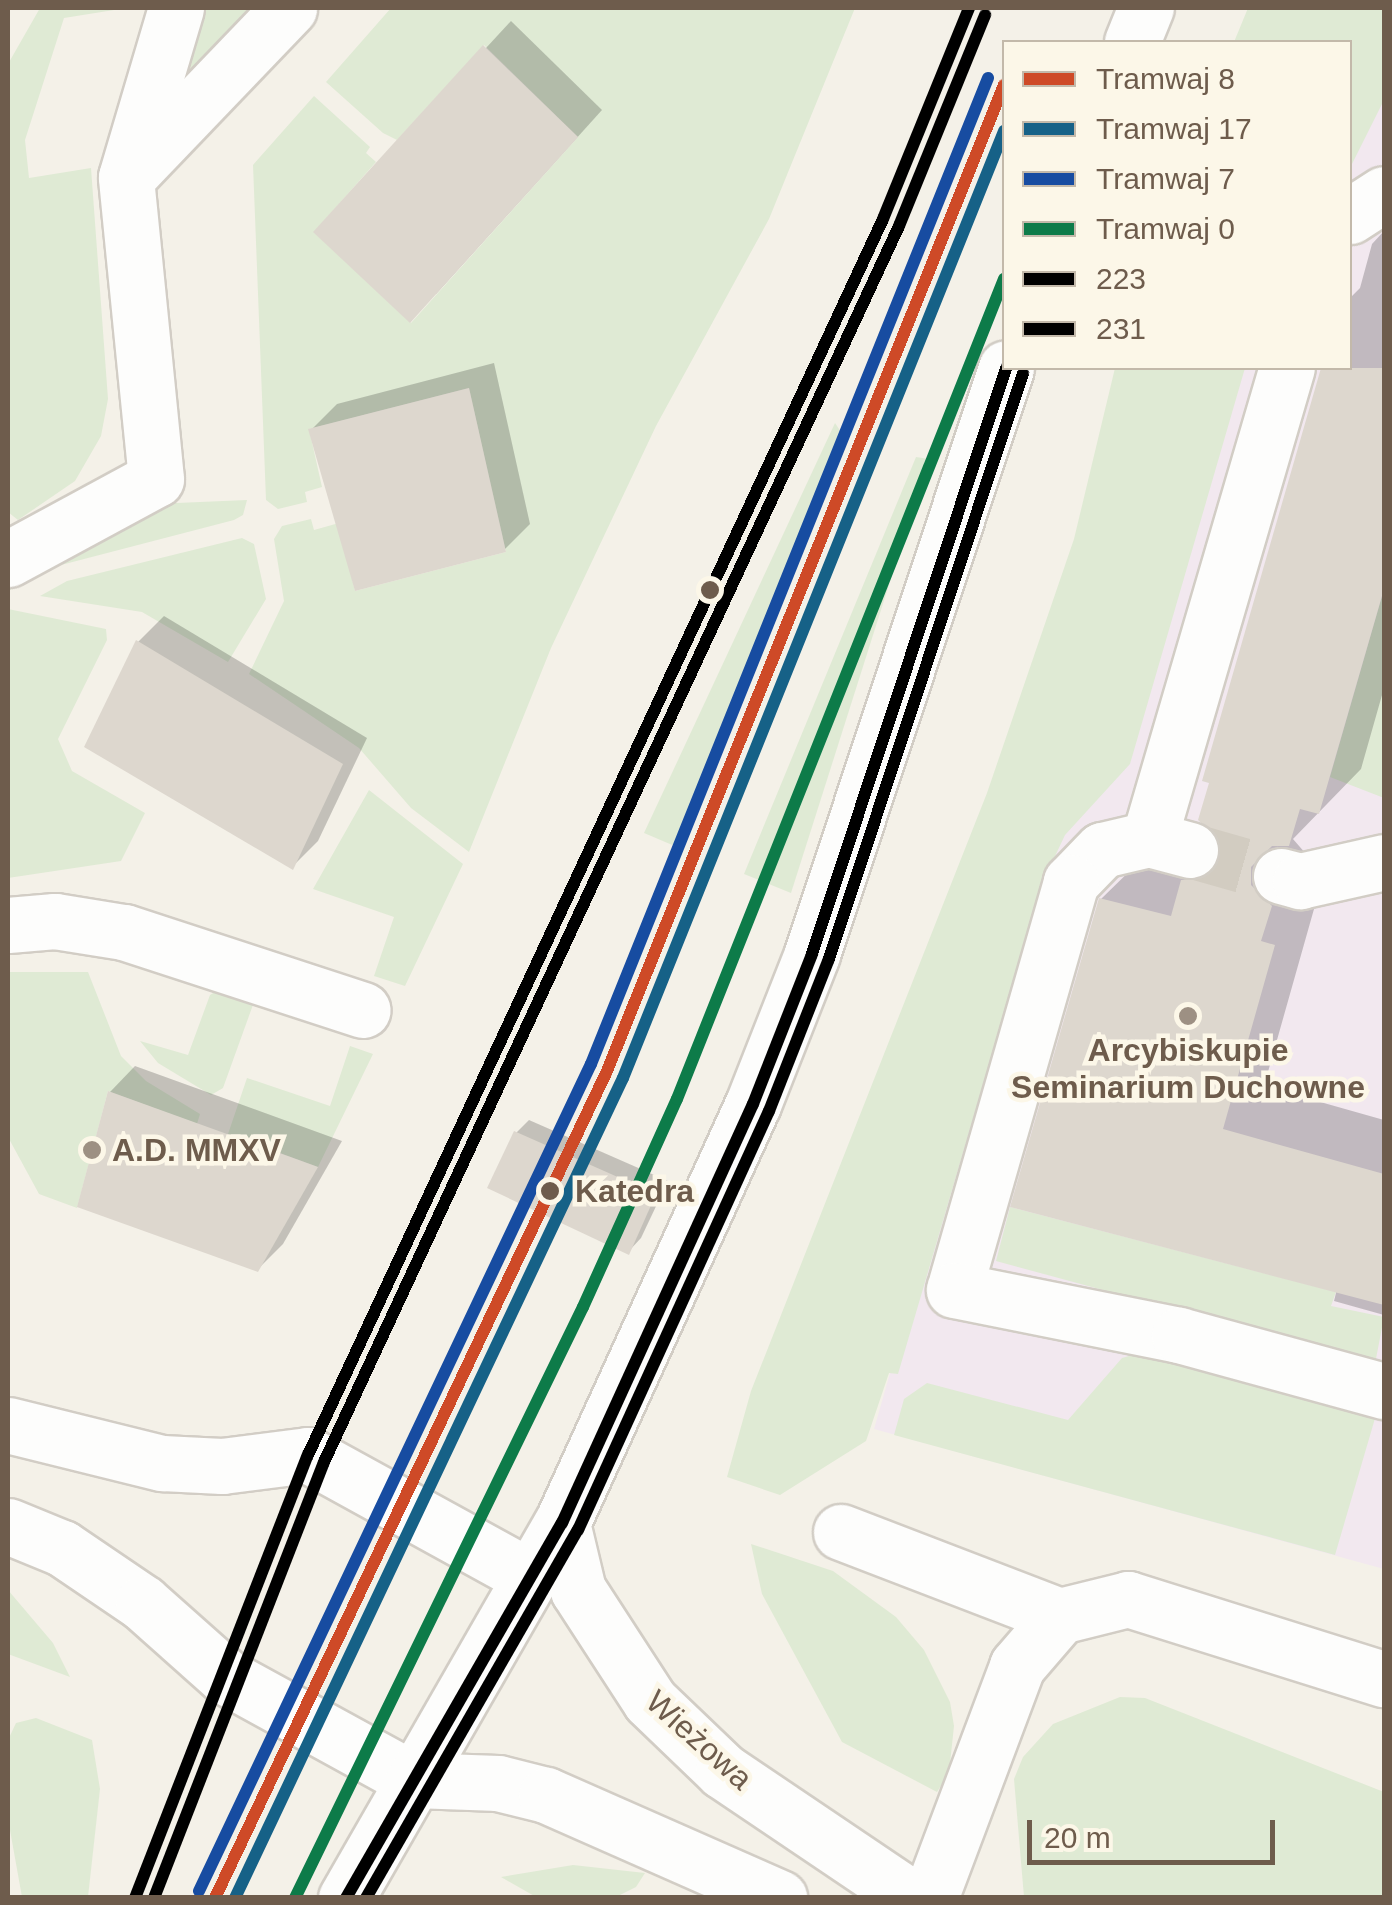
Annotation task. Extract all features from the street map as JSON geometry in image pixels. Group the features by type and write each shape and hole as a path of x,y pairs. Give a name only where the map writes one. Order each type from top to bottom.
{"street":[{"path":"8,559 156,478 126,177 176,8"},
{"path":"126,177 288,8"},
{"path":"1133,40 1146,8"},
{"path":"1352,215 1384,194"},
{"path":"346,1898 562,1522 754,1104 799,987 1005,370"},
{"path":"1287,370 1170,845 1102,850 1070,882 954,1290 1179,1335 1384,1391"},
{"path":"1281,876 1300,881 1384,862"},
{"path":"8,925 55,921 124,932 363,1010"},
{"path":"8,1425 162,1463 222,1466 308,1456 530,1577"},
{"name":"Wieżowa","path":"562,1522 578,1590 650,1701 723,1771 910,1898"},
{"path":"8,1526 62,1548 143,1602 226,1677 414,1780 498,1783 546,1795 779,1898"},
{"path":"841,1532 1060,1616 1128,1599 1384,1679"},
{"path":"930,1898 1018,1666 1060,1616"}],"shaded area":[{"name":"Arcybiskupie Seminarium Duchowne","path":"1384,21 1384,1569 874,1429 1094,660 1229,370 1352,370 1352,103"}],"green space":[{"path":"40,8 114,10 64,18 25,140 29,178 91,168 108,399 101,436 75,481 18,520 8,512 8,64"},
{"path":"195,8 259,8 177,94"},
{"path":"391,8 855,8 769,219 656,426 551,648 469,852 411,808 359,748 249,674 284,601 274,539 282,526 311,519 314,530 339,523 355,591 506,552 469,388 309,429 322,487 305,492 307,502 278,509 266,500 253,165 314,96 370,147 366,153 376,162 314,232 411,323 578,137 484,45 397,140 383,133 326,82"},
{"path":"1248,8 1384,8 1384,100 1352,164 1352,40 1235,40"},
{"path":"1115,370 1244,370 1130,764 1065,835 1042,884 898,1374 889,1373 866,1441 780,1495 727,1477 751,1391 987,793 1074,539"},
{"path":"835,423 845,438 677,847 644,833"},
{"path":"916,457 929,459 791,893 744,874"},
{"path":"247,500 243,515 234,520 61,565 8,591 8,584 153,504"},
{"path":"242,538 254,544 266,599 228,662 142,612 40,596 67,581"},
{"path":"1384,589 1384,798 1330,777"},
{"path":"8,609 106,629 107,640 58,739 72,771 145,813 121,861 8,878"},
{"path":"369,790 463,864 405,986 374,976 394,917 313,889"},
{"path":"8,972 88,972 121,1056 146,1081 200,1114 197,1124 108,1091 77,1208 39,1194 8,1137"},
{"path":"218,990 254,1002 223,1088 211,1095 158,1063 140,1041 188,1055 210,995"},
{"path":"350,1046 373,1054 318,1167 228,1134 247,1078 330,1106"},
{"path":"1010,1207 1336,1292 1331,1306 1384,1317 1375,1364 996,1261"},
{"path":"1136,1354 1175,1359 1376,1415 1335,1555 894,1435 904,1399 927,1383 1068,1420 1122,1358"},
{"path":"751,1544 833,1571 896,1617 924,1650 950,1702 954,1726 949,1773 937,1792 842,1742 762,1594"},
{"path":"8,1590 53,1643 70,1677 8,1654"},
{"path":"1120,1697 1145,1698 1384,1792 1384,1897 1024,1897 1014,1779 1023,1757 1053,1724"},
{"path":"36,1718 92,1740 100,1789 88,1897 22,1897 8,1819 8,1740 16,1723"},
{"path":"573,1865 645,1873 636,1887 614,1898 536,1897 501,1877"}],"building":[{"path":"483,45 578,137 410,323 313,232"},
{"path":"1384,368 1384,589 1319,814 1300,809 1289,846 1272,846 1251,867 1251,885 1272,906 1261,941 1275,945 1223,1129 1384,1174 1384,1305 1010,1207 1099,898 1171,916 1181,880 1199,880 1220,859 1220,841 1198,820 1209,783 1202,781 1320,370"},
{"path":"469,388 506,552 355,591 308,429"},
{"path":"136,640 343,764 293,870 84,747"},
{"path":"108,1091 318,1167 258,1272 77,1207"},
{"path":"514,1131 656,1194 629,1255 487,1188"}],"tunnel":[{"path":"1190,850 1281,876"}],"tram line":[{"name":"7","path":"199,1891 591,1064 988,78"},
{"name":"8","path":"215,1898 607,1071 1002,90"},
{"name":"17","path":"235,1898 623,1078 1002,136"},
{"name":"0","path":"295,1898 583,1307 677,1099 1002,284"}],"transit line":[{"name":"223","path":"135,1898 308,1455 883,219 969,8"},
{"name":"231","path":"154,1898 324,1462 899,226 985,15"},
{"name":"223","path":"346,1898 562,1523 753,1104 812,954 1005,370"},
{"name":"231","path":"366,1898 578,1530 769,1111 829,959 1023,373"}],"place":[{"name":"Arcybiskupie Seminarium Duchowne","path":"1188,1016"},
{"name":"A.D. MMXV","path":"92,1150"},
{"name":"Katedra","path":"550,1191"}]}
